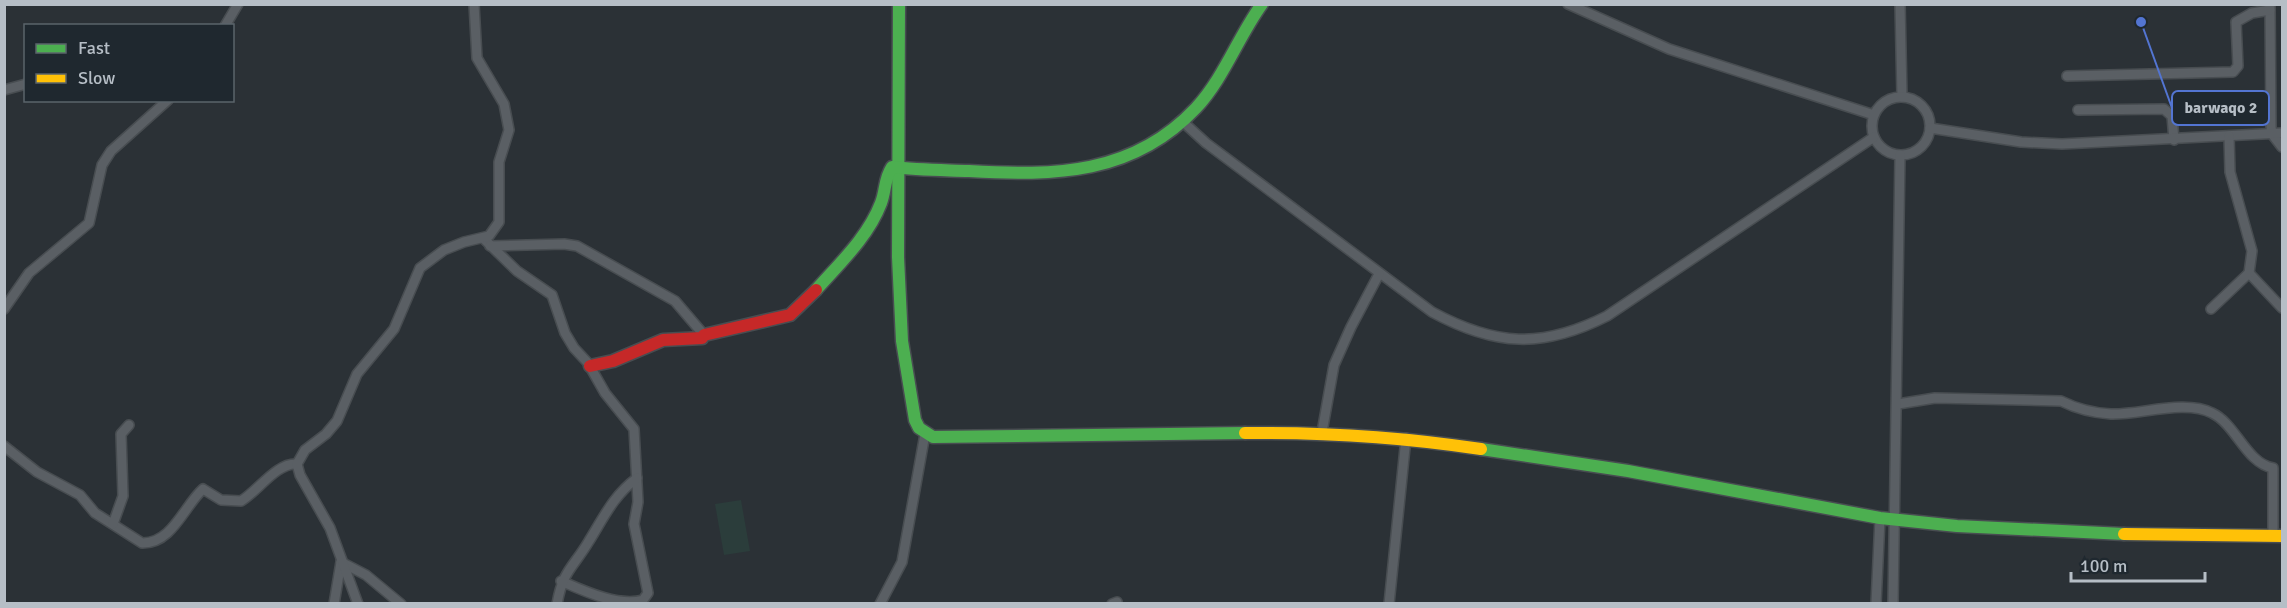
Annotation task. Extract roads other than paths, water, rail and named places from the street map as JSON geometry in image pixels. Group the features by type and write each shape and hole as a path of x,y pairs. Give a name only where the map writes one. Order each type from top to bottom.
{"street":[{"path":"226,24 238,4"},
{"path":"474,4 477,58 504,104 509,130 499,162 499,222 487,242"},
{"path":"899,4 901,168 898,257 902,341 915,420 925,434 941,438 1322,432 1406,438 1628,471 1894,520 1957,526 2121,534 2278,536 2273,468 2261,464 2213,413 2178,408 2111,414 2079,410 2061,401 1935,398 1898,404"},
{"path":"590,366 613,361 663,340 702,338 704,335 790,315 802,305 858,243 881,202 885,178 892,167 1048,175 1077,172 1133,155 1159,140 1182,122 1210,90 1262,4"},
{"path":"1568,4 1669,49 1874,115"},
{"path":"1900,4 1902,97"},
{"path":"2067,76 2233,72 2238,66 2236,22 2270,7 2277,134 2283,147"},
{"path":"4,90 24,85"},
{"path":"1902,97 1911,99 1926,110 1930,128 1920,148 1900,155 1887,152 1874,137 1872,122 1874,115 1885,101 1902,97"},
{"path":"4,309 28,273 89,223 102,165 111,152 166,102"},
{"path":"2078,110 2164,109 2172,116 2174,140"},
{"path":"1182,122 1206,143 1432,312 1458,326 1492,338 1522,341 1552,338 1580,329 1607,316 1874,137"},
{"path":"1930,128 2021,142 2062,144 2277,134"},
{"path":"2211,309 2249,273 2252,251 2230,172 2229,136"},
{"path":"1893,603 1898,404 1900,155"},
{"path":"358,603 330,528 302,480 297,464 305,450 326,434 337,421 357,374 399,320 420,268 444,250 464,242 577,246 675,301 704,335"},
{"path":"487,242 517,271 552,295 565,333 590,366 605,393 634,429 637,478 634,524 649,587 646,598 639,602 614,599 561,581"},
{"path":"2249,273 2283,308"},
{"path":"1322,432 1334,365 1341,346 1379,274"},
{"path":"113,524 123,496 121,434 129,424"},
{"path":"880,603 902,562 925,434"},
{"path":"1389,603 1406,438"},
{"path":"4,446 37,472 80,495 95,513 136,540 150,543 161,538 174,526 203,489 221,500 241,501 270,476 289,465 297,464"},
{"path":"557,603 561,581 588,543 609,505 617,494 637,478"},
{"path":"1876,603 1880,518"},
{"path":"334,603 341,562"},
{"path":"341,562 366,575 401,603"}],"place":[{"name":"barwaqo 2","path":"2141,22"}]}
